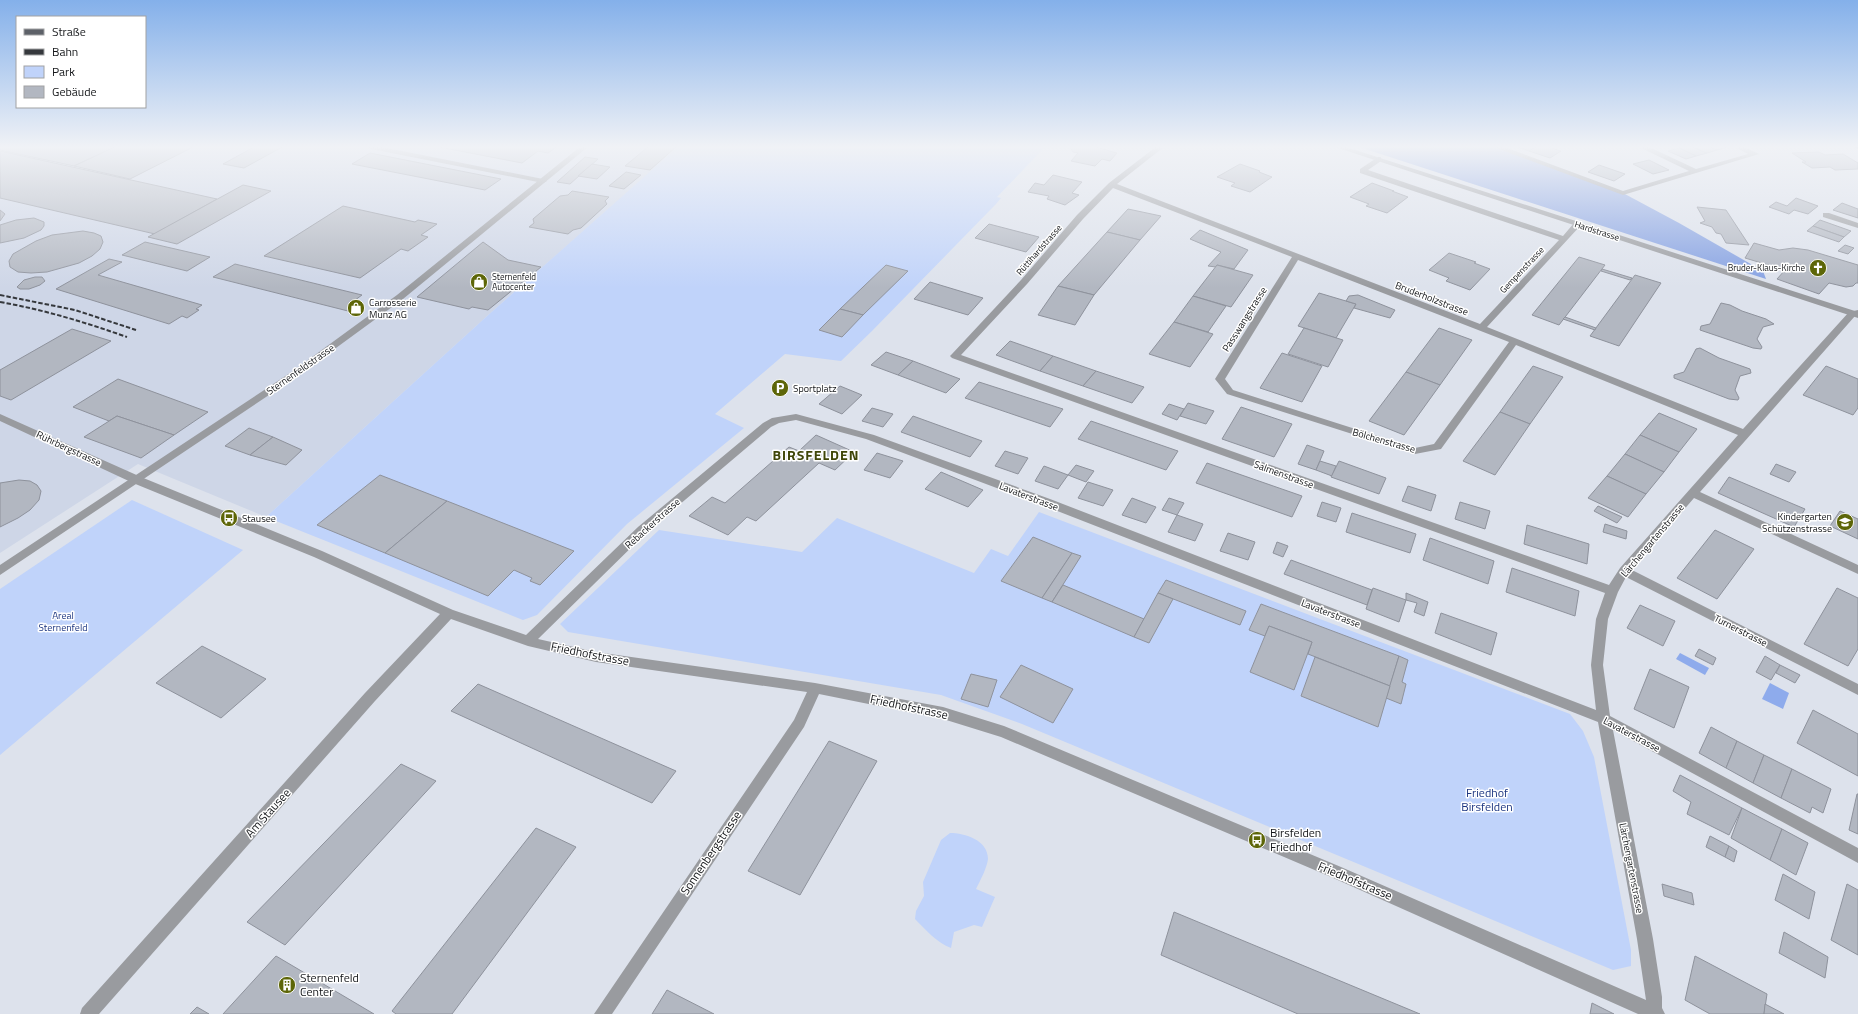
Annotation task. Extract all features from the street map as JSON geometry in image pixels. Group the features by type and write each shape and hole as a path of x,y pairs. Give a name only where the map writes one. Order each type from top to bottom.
{"street":[{"name":"Sternenfeldstrasse","path":"0,571 296,373 400,297 528,193"},
{"name":"Rüttihardstrasse","path":"955,356 1024,282 1080,217 1104,193"},
{"name":"Bruderholzstrasse","path":"1133,193 1481,328 1744,433"},
{"path":"1430,193 1565,238"},
{"name":"Hardstrasse","path":"1481,193 1856,314"},
{"path":"1826,215 1858,226"},
{"name":"Gempenstrasse","path":"1481,328 1577,225"},
{"name":"Passwangstrasse","path":"1230,392 1220,379 1296,257"},
{"name":"Lärchengartenstrasse","path":"1656,1013 1646,939 1604,719 1597,665 1598,643 1602,619 1612,591 1624,571 1744,433 1856,314"},
{"name":"Bölchenstrasse","path":"1230,392 1415,451 1437,447 1514,342"},
{"name":"Salmenstrasse","path":"955,356 1612,591"},
{"name":"Rührbergstrasse","path":"0,417 137,480"},
{"name":"Rebackerstrasse","path":"528,641 642,530 757,433 776,420 785,417"},
{"name":"Lavaterstrasse","path":"785,417 806,419 870,437 989,481 1604,719 1858,856"},
{"name":"Friedhofstrasse","path":"137,480 318,554 449,613 528,641 596,657 815,688 943,713 1004,732 1336,872 1656,1013"},
{"path":"1692,493 1858,570"},
{"name":"Turnerstrasse","path":"1624,571 1858,690"},
{"name":"Am Stausee","path":"88,1014 370,697 449,613"},
{"name":"Sonnenbergstrasse","path":"602,1014 799,723 815,688"}],"shaded area":[{"path":"0,193 626,193 486,317 266,517 138,464 0,553"},
{"path":"1502,193 1624,193 1763,271 1766,279"},
{"path":"1680,653 1709,668 1705,675 1676,659"},
{"path":"1770,683 1789,693 1783,709 1762,699"}],"green space":[{"path":"626,193 1001,193 997,197 1001,198 996,204 841,361 785,354 715,414 744,428 627,524 537,615 523,620 266,517 486,317"},
{"name":"Areal Sternenfeld","path":"132,500 243,550 0,755 0,589"},
{"name":"Friedhof Birsfelden","path":"1039,512 1570,714 1583,731 1594,757 1631,950 1631,966 1613,970 1022,724 941,695 568,632 560,624 659,530 802,552 837,518 974,573 991,549 1008,556"},
{"path":"950,833 969,836 980,842 984,847 987,852 988,859 976,889 995,897 982,927 974,925 954,932 951,948 936,939 915,919 916,911 924,896 923,882 941,840"}],"building":[{"path":"0,193 191,193 217,199 155,234 0,198"},
{"path":"228,193 267,193 177,244 148,237"},
{"path":"570,193 586,193 609,197 605,201 607,204 581,228 573,230 568,234 529,227 534,223 533,219 560,196"},
{"path":"1035,193 1073,193 1079,195 1065,205 1047,199 1049,196"},
{"path":"1356,193 1398,193 1408,197 1387,213 1366,206 1369,204 1350,197"},
{"path":"1796,198 1818,206 1808,214 1794,210 1789,214 1769,207 1776,202 1787,206"},
{"path":"1842,203 1858,209 1858,218 1833,210"},
{"path":"343,206 415,222 418,220 437,224 421,235 428,237 408,251 401,249 360,278 264,256"},
{"path":"1697,207 1726,210 1749,245 1726,243 1721,234 1716,233 1712,227 1700,223 1705,221"},
{"path":"1128,209 1161,216 1140,240 1107,232"},
{"path":"0,210 5,214 0,221"},
{"path":"34,218 44,222 44,226 41,230 24,238 0,243 0,225 16,220"},
{"path":"1820,220 1851,231 1844,237 1813,226"},
{"path":"989,224 1039,237 1026,252 975,238"},
{"path":"1813,226 1844,237 1839,242 1807,231"},
{"path":"1200,230 1248,250 1234,269 1217,265 1216,267 1208,266 1221,252 1190,239"},
{"path":"83,231 101,236 103,242 100,249 92,256 79,263 47,272 31,273 18,272 10,267 9,261 13,254 36,241 52,235"},
{"path":"1107,232 1140,240 1094,295 1058,286"},
{"path":"145,242 210,257 187,271 122,255"},
{"name":"Sternenfeld Autocenter","path":"483,242 508,260 541,267 488,310 472,307 469,309 417,297"},
{"name":"Bruder-Klaus-Kirche","path":"1754,243 1779,250 1793,248 1808,250 1858,265 1858,283 1853,286 1846,287 1829,283 1819,294 1777,279 1785,270 1745,258"},
{"path":"1845,245 1854,248 1848,254 1838,251"},
{"path":"1449,253 1476,262 1474,263 1490,269 1470,290 1446,281 1449,278 1429,270"},
{"path":"1579,257 1605,265 1559,325 1532,315"},
{"path":"109,259 122,262 98,275 202,305 196,309 199,310 187,318 182,316 169,324 56,289"},
{"path":"235,264 362,295 351,303 361,306 352,312 213,277"},
{"path":"886,265 908,271 863,315 840,309"},
{"path":"1217,265 1253,275 1231,307 1193,296"},
{"path":"1602,269 1632,278 1630,280 1601,271"},
{"path":"1635,275 1661,283 1619,346 1590,336"},
{"path":"42,277 45,281 40,285 29,289 20,289 17,287 24,280"},
{"path":"930,282 983,298 968,315 914,299"},
{"path":"1058,286 1094,295 1075,325 1038,315"},
{"path":"1319,293 1356,304 1336,338 1298,326"},
{"path":"1358,295 1395,310 1390,318 1354,308 1356,304 1346,301 1349,296"},
{"path":"1193,296 1226,306 1208,332 1174,322"},
{"path":"1721,303 1766,319 1774,324 1763,327 1757,339 1762,347 1761,349 1753,348 1700,330 1701,326 1710,324"},
{"path":"840,309 863,315 842,337 819,330"},
{"path":"1565,317 1596,328 1595,330 1563,319"},
{"path":"1174,322 1213,334 1190,367 1149,354"},
{"path":"1304,328 1343,340 1328,367 1288,354"},
{"path":"1439,328 1472,340 1440,385 1406,372"},
{"path":"72,329 111,341 11,400 0,396 0,370"},
{"path":"1010,341 1053,356 1040,371 996,355"},
{"path":"1700,348 1719,358 1750,369 1751,373 1740,376 1735,390 1739,398 1738,400 1729,399 1674,378 1674,375 1684,372 1696,349"},
{"path":"886,352 913,361 898,375 871,365"},
{"path":"1282,353 1322,366 1302,402 1260,388"},
{"path":"1053,356 1096,371 1083,386 1040,371"},
{"path":"913,361 960,379 946,393 898,375"},
{"path":"1533,366 1563,377 1530,424 1500,412"},
{"path":"1826,366 1858,379 1858,408 1853,415 1803,395"},
{"path":"1096,371 1144,387 1132,403 1083,386"},
{"path":"1406,372 1440,385 1404,435 1369,421"},
{"path":"118,379 208,412 174,435 117,416 109,421 73,407"},
{"path":"979,382 1063,409 1050,427 965,398"},
{"path":"840,386 862,395 842,414 819,404"},
{"path":"1188,403 1214,411 1206,424 1180,416"},
{"path":"1169,404 1184,409 1177,420 1162,414"},
{"path":"1241,407 1292,424 1274,457 1222,439"},
{"path":"872,408 893,414 883,427 862,421"},
{"path":"1500,412 1530,424 1495,475 1463,461"},
{"path":"1659,413 1697,429 1679,452 1640,435"},
{"path":"117,416 174,435 141,458 84,437"},
{"path":"913,416 982,441 970,457 901,432"},
{"path":"1091,421 1178,451 1166,470 1078,439"},
{"path":"249,428 273,437 250,455 225,446"},
{"path":"816,435 854,452 835,470 819,463 756,521 747,517 728,535 689,516 712,497 725,503 789,447 799,451"},
{"path":"1640,435 1679,452 1664,472 1625,454"},
{"path":"273,437 302,450 286,465 250,455"},
{"path":"1307,445 1324,451 1316,470 1298,464"},
{"path":"1005,451 1028,458 1018,474 995,466"},
{"path":"877,453 903,461 890,478 864,470"},
{"path":"1625,454 1664,472 1646,494 1607,476"},
{"path":"1320,461 1336,466 1332,476 1316,470"},
{"path":"1339,461 1386,478 1379,494 1331,477"},
{"path":"1207,463 1302,496 1292,517 1196,483"},
{"path":"1776,464 1796,472 1789,482 1770,474"},
{"path":"1076,465 1094,471 1086,482 1068,475"},
{"path":"1044,466 1068,475 1058,489 1035,481"},
{"path":"941,472 983,490 968,507 925,489"},
{"path":"380,475 447,501 385,553 317,525"},
{"path":"1607,476 1646,494 1628,517 1588,498"},
{"path":"1729,477 1805,509 1794,527 1718,493"},
{"path":"19,480 30,481 37,485 41,491 39,500 30,510 0,527 0,483"},
{"path":"1088,482 1113,490 1103,506 1078,498"},
{"path":"1408,486 1436,495 1431,511 1402,501"},
{"path":"1132,498 1156,507 1146,523 1122,515"},
{"path":"1169,498 1184,503 1177,515 1162,510"},
{"path":"447,501 574,551 540,585 530,581 532,578 514,570 488,596 385,553"},
{"path":"1322,502 1341,508 1336,522 1317,516"},
{"path":"1460,502 1490,511 1485,529 1455,519"},
{"path":"1598,506 1622,517 1617,523 1594,511"},
{"name":"Kindergarten Schützenstrasse","path":"1840,511 1858,519 1858,539 1830,526"},
{"path":"1352,513 1416,534 1410,553 1346,532"},
{"path":"1177,515 1203,524 1195,541 1168,532"},
{"path":"1605,524 1627,531 1626,539 1603,532"},
{"path":"1527,525 1589,544 1587,564 1524,544"},
{"path":"1715,530 1754,549 1717,599 1677,578"},
{"path":"1228,533 1255,542 1248,560 1220,551"},
{"path":"1033,537 1072,553 1042,598 1001,581"},
{"path":"1430,538 1494,561 1488,584 1423,560"},
{"path":"1277,542 1288,546 1283,557 1273,553"},
{"path":"1072,553 1081,556 1052,602 1042,598"},
{"path":"1291,560 1372,590 1367,605 1284,574"},
{"path":"1512,568 1579,591 1575,616 1506,592"},
{"path":"1166,580 1246,611 1240,625 1158,593"},
{"path":"1063,585 1144,619 1134,637 1052,602"},
{"path":"1373,588 1406,600 1399,622 1366,609"},
{"path":"1837,588 1858,598 1858,649 1848,666 1804,644"},
{"path":"1158,593 1173,599 1149,643 1134,637"},
{"path":"1406,593 1428,602 1424,616 1414,612 1417,603 1406,600"},
{"path":"1261,604 1399,656 1390,686 1308,654 1312,642 1269,626 1265,636 1249,630"},
{"path":"1640,605 1675,621 1663,646 1627,628"},
{"path":"1441,613 1497,633 1491,655 1435,633"},
{"path":"1269,626 1312,642 1294,690 1250,672"},
{"path":"202,646 266,679 221,718 156,683"},
{"path":"1699,649 1716,658 1713,665 1695,656"},
{"path":"1399,656 1408,660 1402,682 1406,684 1401,704 1386,698"},
{"path":"1765,656 1780,665 1771,680 1756,672"},
{"path":"1315,657 1390,686 1378,727 1301,696"},
{"path":"1021,665 1073,689 1053,723 1000,697"},
{"path":"1780,665 1800,675 1795,683 1776,673"},
{"path":"1650,669 1689,687 1674,728 1634,709"},
{"path":"971,674 997,680 988,707 961,699"},
{"path":"478,684 676,771 652,803 451,711"},
{"path":"1813,710 1858,734 1858,776 1797,743"},
{"path":"1711,727 1737,741 1726,768 1699,753"},
{"path":"829,741 877,761 800,895 748,871"},
{"path":"1737,741 1764,755 1753,783 1726,768"},
{"path":"1764,755 1792,769 1781,798 1753,783"},
{"path":"401,764 436,781 285,945 247,922"},
{"path":"1792,769 1831,789 1823,813 1812,807 1810,813 1781,798"},
{"path":"1680,775 1742,808 1729,835 1687,814 1691,802 1673,791"},
{"path":"1858,794 1858,834 1849,830"},
{"path":"1742,808 1782,829 1770,860 1731,838"},
{"path":"536,828 576,847 452,1014 396,1014 392,1011"},
{"path":"1782,829 1808,843 1796,875 1770,860"},
{"path":"1710,836 1729,846 1725,857 1706,847"},
{"path":"1729,846 1737,851 1734,862 1725,857"},
{"path":"1783,874 1815,892 1809,919 1775,900"},
{"path":"1662,884 1692,893 1694,905 1664,896"},
{"path":"1847,884 1858,890 1858,955 1831,940"},
{"path":"1174,912 1420,1014 1298,1014 1161,955"},
{"path":"1784,932 1828,957 1825,978 1779,953"},
{"name":"Sternenfeld Center","path":"276,956 374,1014 223,1014"},
{"path":"1695,956 1767,994 1764,1014 1710,1014 1685,1000"},
{"path":"667,990 714,1014 652,1014"},
{"path":"1592,1003 1614,1014 1590,1014"},
{"path":"1765,1004 1784,1014 1764,1014"},
{"path":"197,1007 209,1014 190,1014"}],"railway":[{"path":"0,295 75,310 136,330"},
{"path":"0,302 64,317 127,337"}],"place":[{"name":"Bruder-Klaus-Kirche","path":"1818,268"},
{"name":"Sternenfeld Autocenter","path":"479,282"},
{"name":"Carrosserie Munz AG","path":"356,308"},
{"name":"Sportplatz","path":"780,388"},
{"name":"Stausee","path":"229,518"},
{"name":"Kindergarten Schützenstrasse","path":"1845,522"},
{"name":"Birsfelden Friedhof","path":"1257,840"},
{"name":"Sternenfeld Center","path":"287,985"}],"district":[{"name":"BIRSFELDEN","path":"816,455"}]}
